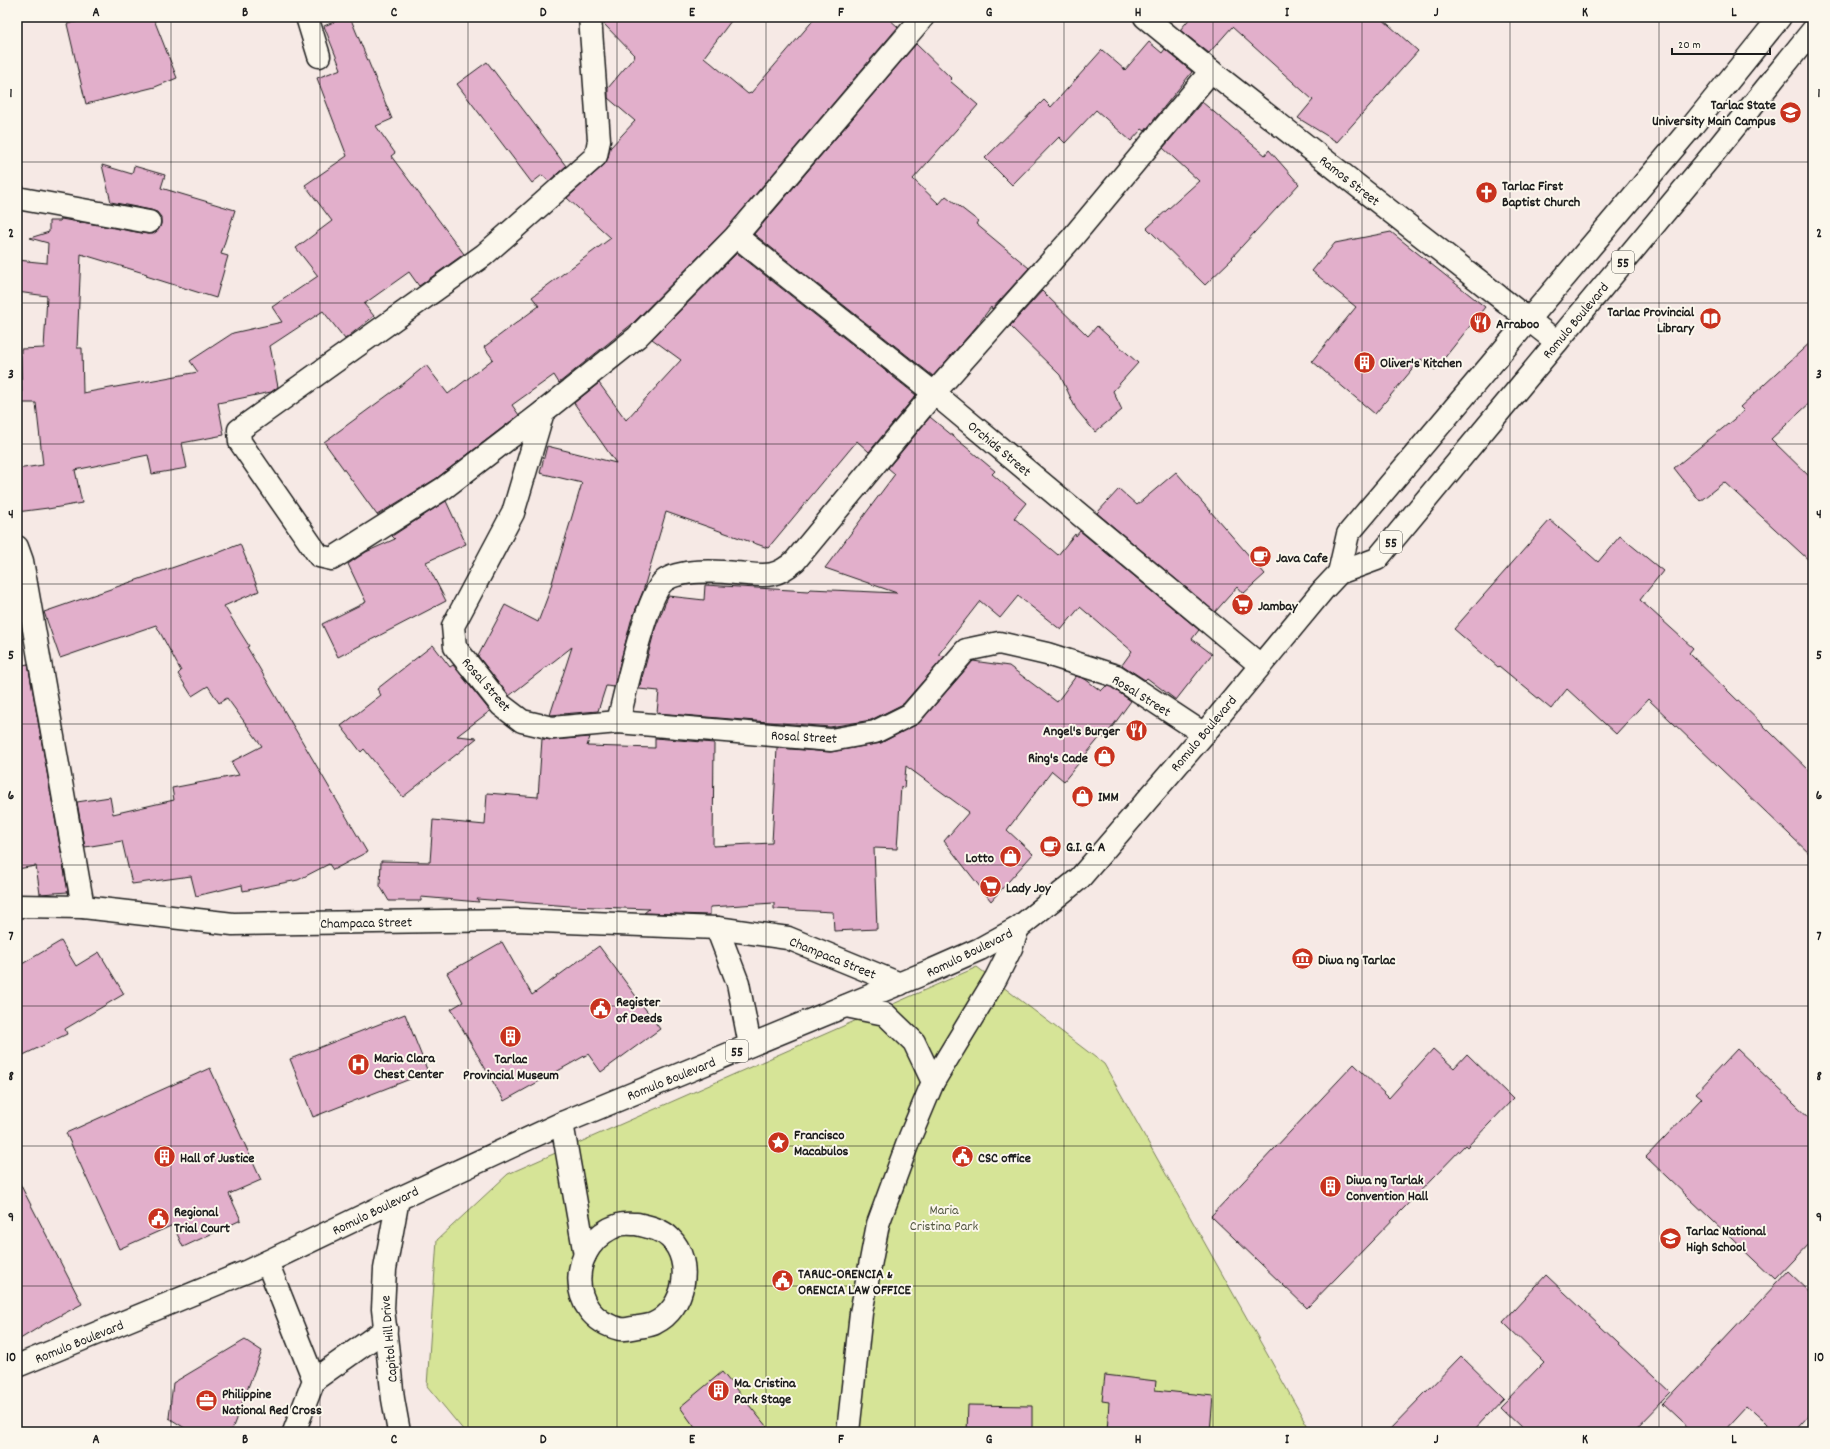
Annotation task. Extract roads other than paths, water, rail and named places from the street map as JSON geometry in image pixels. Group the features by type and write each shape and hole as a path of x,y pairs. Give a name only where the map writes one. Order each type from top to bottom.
{"main road":[{"path":"308,17 319,56"},
{"path":"590,17 599,140 596,156 484,255 239,430 240,442 319,556 332,559 444,488 544,412 637,337 736,236 923,17"},
{"name":"Ramos Street","path":"1145,17 1210,71 1557,342"},
{"name":"55","path":"1339,573 1348,534 1688,130 1780,17"},
{"name":"Romulo Boulevard","path":"17,1366 267,1262 398,1198 562,1123 900,984 980,949 1018,928 1080,878 1204,734 1307,607 1339,573 1377,559 1708,160 1813,30"},
{"path":"618,722 650,605 664,581 680,574 716,571 770,576 784,571 795,561 934,393 1072,238 1210,71"},
{"path":"17,198 149,222"},
{"name":"Orchids Street","path":"736,236 934,393 1260,665"},
{"name":"Rosal Street","path":"544,412 513,513 453,626 455,647 501,705 522,721 552,728 618,722 831,740 875,732 911,714 966,650 999,643 1047,654 1116,676 1204,734"},
{"path":"17,547 22,561 83,907"},
{"name":"Champaca Street","path":"17,906 83,907 233,924 516,920 717,928 788,938 900,984"},
{"path":"717,928 738,983 750,1045"},
{"path":"848,1432 861,1313 878,1224 910,1137 933,1082 996,978 1012,948 1018,928"},
{"path":"846,1006 885,1014 914,1042 933,1082"},
{"path":"562,1123 585,1255 580,1269 579,1291 588,1311 605,1324 622,1330 655,1323 671,1312 680,1296 685,1273 680,1254 671,1238 656,1228 637,1224 620,1225 605,1233 587,1249 585,1255"},
{"name":"Capitol Hill Drive","path":"398,1198 385,1268 384,1309 399,1432"},
{"path":"267,1262 314,1380"},
{"path":"294,1432 314,1380 386,1329"}],"place":[{"name":"Tarlac State University Main Campus","path":"1791,112"},
{"name":"Tarlac First Baptist Church","path":"1486,193"},
{"name":"Tarlac Provincial Library","path":"1710,319"},
{"name":"Arraboo","path":"1481,323"},
{"name":"Oliver's Kitchen","path":"1364,362"},
{"name":"Java Cafe","path":"1261,557"},
{"name":"Jambay","path":"1242,605"},
{"name":"Angel's Burger","path":"1136,730"},
{"name":"Ring's Cade","path":"1104,757"},
{"name":"IMM","path":"1083,796"},
{"name":"G.I. G. A","path":"1050,846"},
{"name":"Lotto","path":"1010,857"},
{"name":"Lady Joy","path":"991,887"},
{"name":"Diwa ng Tarlac","path":"1303,959"},
{"name":"Register of Deeds","path":"600,1009"},
{"name":"Tarlac Provincial Museum","path":"511,1036"},
{"name":"Maria Clara Chest Center","path":"359,1065"},
{"name":"Francisco Macabulos","path":"779,1142"},
{"name":"Hall of Justice","path":"164,1157"},
{"name":"CSC office","path":"962,1157"},
{"name":"Diwa ng Tarlak Convention Hall","path":"1331,1187"},
{"name":"Regional Trial Court","path":"158,1219"},
{"name":"Tarlac National High School","path":"1671,1238"},
{"name":"TARUC-ORENCIA & ORENCIA LAW OFFICE","path":"783,1281"},
{"name":"Ma. Cristina Park Stage","path":"719,1390"},
{"name":"Philippine National Red Cross","path":"207,1401"}],"park label":[{"name":"Maria Cristina Park","path":"944,1218"}]}
